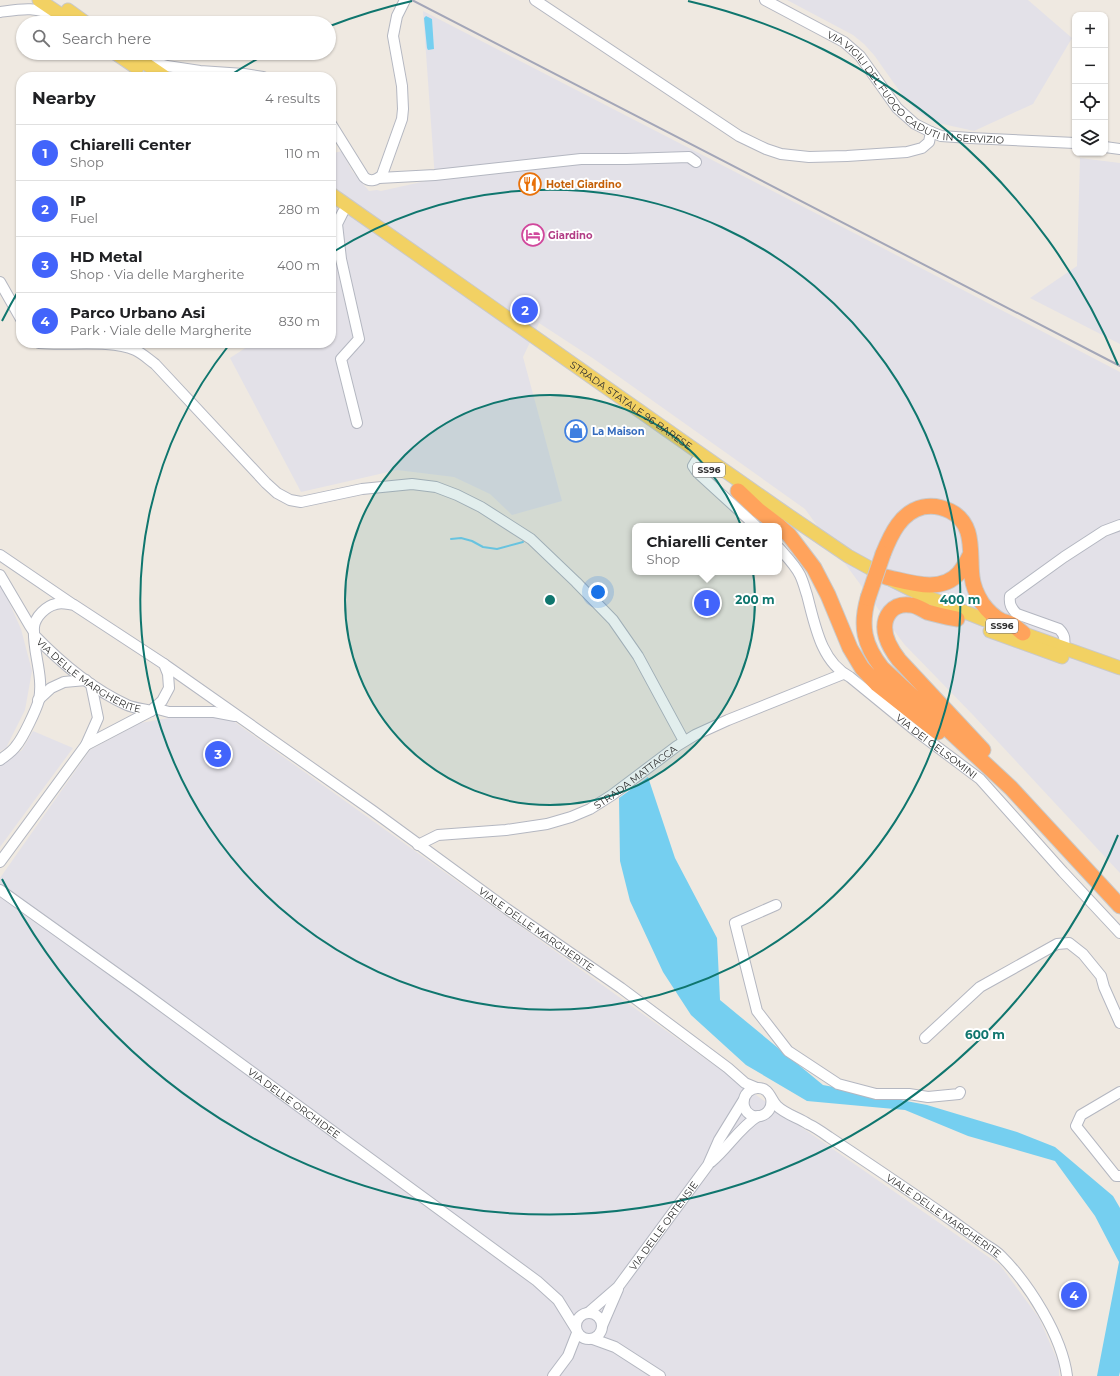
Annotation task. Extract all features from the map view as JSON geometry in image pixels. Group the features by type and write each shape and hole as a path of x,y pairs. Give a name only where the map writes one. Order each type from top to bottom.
{"highway":[{"path":"738,491 758,510 775,523"},
{"path":"1023,633 1013,625 992,614 982,602 972,578 970,555 971,539 964,523 953,513 945,509 932,507 918,509 905,517 892,533 883,554 864,610 864,630 868,644 877,662 945,728 1011,788 1120,906"},
{"path":"782,529 789,535 814,568 825,588 852,651 867,675 968,756 994,771"},
{"path":"886,578 922,585 944,583 958,575 970,555"},
{"path":"957,619 932,613 913,605 901,605 888,614 885,621 886,636 893,652 899,660 985,753 1011,788"}],"main road":[{"path":"39,0 63,16"},
{"path":"53,0 76,16"},
{"path":"137,60 153,72"},
{"path":"137,60 153,72"},
{"name":"STRADA STATALE 96 BARESE","path":"336,198 848,556 886,578 942,603 1120,668"},
{"name":"STRADA STATALE 96 BARESE","path":"336,207 738,491 826,552 855,570 908,597 957,619 1120,678"}],"street":[{"path":"535,0 739,136 766,149 781,154 808,157 907,152 922,148 929,142 931,132"},
{"name":"VIA VIGILI DEL FUOCO CADUTI IN SERVIZIO","path":"765,0 844,42 860,56 897,108 915,124 931,132 941,136 1072,143"},
{"path":"379,178 382,175 402,119 402,86 393,36 397,16 403,4"},
{"path":"0,12 18,9 34,9 43,11 53,16"},
{"path":"147,60 160,64 215,72"},
{"path":"336,132 364,178 369,180 379,178 435,175 581,159 689,157 696,162"},
{"path":"1108,147 1120,149"},
{"path":"343,212 337,224 341,259 359,338 341,360 357,423"},
{"path":"0,282 16,310"},
{"path":"130,348 155,364 266,483 277,493 290,500 301,502 362,489 412,484 436,487 457,495 481,507 531,539 613,620 638,656 684,741"},
{"path":"696,461 693,466 697,472 753,523"},
{"path":"1064,648 1065,637 1062,632 1058,629 1017,614 1012,610 1010,605 1010,596 1064,557 1104,531 1120,525"},
{"name":"VIA DEI GELSOMINI","path":"782,552 800,575 820,641 827,655 843,674 850,677 916,731 980,779 1120,933"},
{"path":"0,555 164,664 239,716"},
{"path":"0,575 34,633 40,676 38,700 25,732 16,747 0,760"},
{"name":"VIA DELLE MARGHERITE","path":"74,605 64,603 54,604 47,608 40,614 34,625 34,633 65,664 89,682 128,705 152,710 162,701 169,688 168,674 164,664"},
{"name":"STRADA MATTACCA","path":"418,845 438,835 506,830 547,824 571,817 590,809 612,795 684,741 728,720 843,674"},
{"path":"0,862 86,745 98,718 89,682 64,682 51,688 38,700"},
{"path":"86,745 152,710 169,712 214,712 239,716"},
{"name":"VIALE DELLE MARGHERITE","path":"239,716 373,811 418,845 621,988 728,1068 745,1083 756,1088"},
{"name":"VIA DELLE ORCHIDEE","path":"0,890 140,990 537,1281 558,1300 580,1336 615,1346 660,1376"},
{"path":"776,905 735,923 757,1011 788,1051 838,1084 876,1094 909,1094 928,1097 958,1094 960,1092"},
{"path":"925,1038 980,987 1057,944 1069,943 1083,954 1101,976 1104,987 1120,1023"},
{"path":"728,1068 743,1092 744,1105 747,1112 760,1116 790,1114"},
{"path":"744,1099 749,1091 756,1088 766,1090 772,1102 770,1110 760,1116"},
{"path":"1120,1092 1081,1115 1076,1126 1116,1176 1120,1176"},
{"name":"VIALE DELLE MARGHERITE","path":"771,1098 777,1106 809,1124 897,1182 1000,1254 1020,1278 1041,1309 1054,1334 1065,1365 1067,1376"},
{"name":"VIA DELLE ORTENSIE","path":"708,1165 719,1140 744,1099"},
{"name":"VIA DELLE ORTENSIE","path":"588,1313 618,1287 708,1165 751,1120 760,1116"},
{"name":"VIA DELLE ORTENSIE","path":"602,1326 618,1287"},
{"path":"553,1376 568,1356 600,1334 602,1326 596,1315 588,1313 580,1316 568,1356"}],"shaded area":[{"path":"787,0 1028,0 1072,38 1033,104 974,131 934,122 917,111 903,96 874,55 853,35"},
{"path":"423,11 1120,372 1120,873 973,715 904,644 805,509 594,359 539,323 523,357 562,501 512,515 490,494 454,477 397,470 301,492 230,358 245,348 336,348 336,152 342,151 352,171 369,191 381,191 435,179"},
{"path":"1080,158 1120,163 1120,344 1030,298 1077,266"},
{"path":"0,582 21,629 32,671 25,710 6,748 0,751"},
{"path":"186,715 229,718 791,1120 1000,1265 1039,1318 1059,1364 1059,1376 0,1376 0,878 90,750 140,723"},
{"path":"33,731 73,748 0,847 0,766 22,750"}],"water":[{"path":"426,16 432,19 434,49 428,50 424,18"},
{"path":"648,777 675,858 717,938 720,1000 823,1085 927,1105 1017,1132 1055,1147 1113,1196 1120,1208 1119,1376 1097,1376 1119,1262 1095,1216 1055,1161 968,1136 905,1110 807,1101 746,1065 691,1015 663,972 630,901 620,861 619,798"}],"waterway":[{"path":"451,539 461,538 472,541 483,547 497,549 523,542"}],"railway":[{"path":"412,0 1120,366"}],"place":[{"name":"Hotel Giardino","path":"530,184"},
{"name":"Giardino","path":"533,235"},
{"name":"IP","path":"525,310"},
{"name":"La Maison","path":"576,431"},
{"name":"Chiarelli Center","path":"707,603"},
{"name":"HD Metal","path":"218,754"},
{"name":"Parco Urbano Asi","path":"1074,1295"}]}
